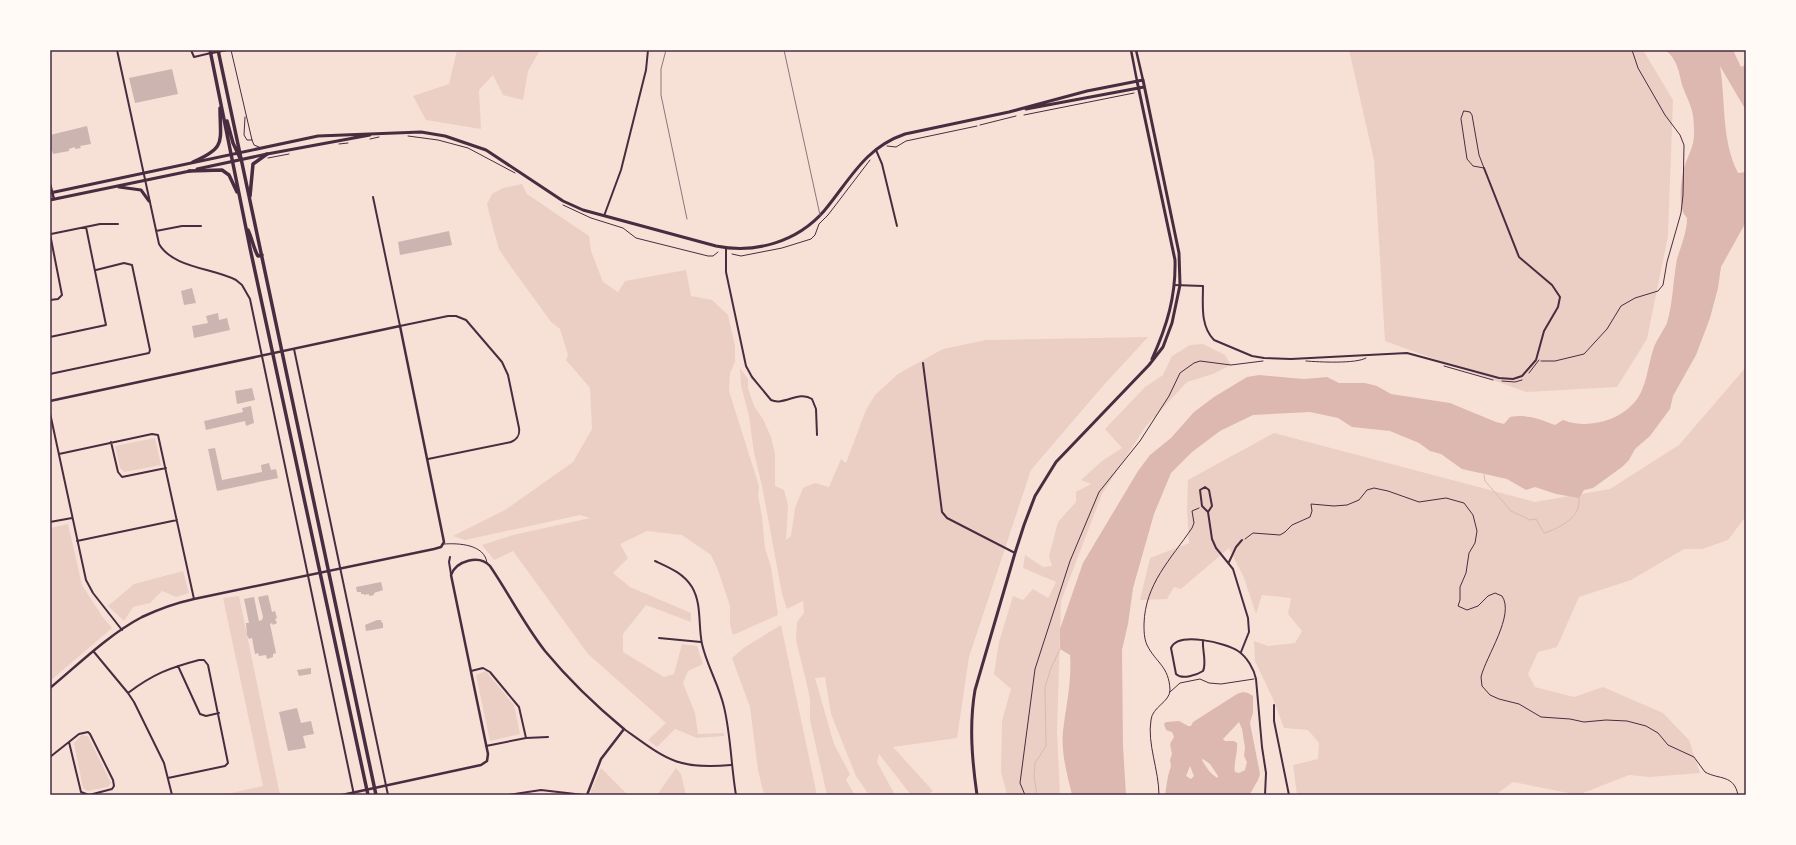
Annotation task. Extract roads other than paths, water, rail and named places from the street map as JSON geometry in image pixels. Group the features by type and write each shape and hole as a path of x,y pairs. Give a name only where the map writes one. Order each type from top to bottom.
{"main road":[{"path":"218,51 239,153"},
{"path":"211,52 240,201 368,795"},
{"path":"51,193 318,136 388,132 421,132 445,136 486,150 563,201 583,210 603,217 726,248 745,249 766,246 782,241 800,231 824,210 862,161 875,149 889,140 905,134 1018,110 1052,100 1143,80 1178,245 1180,285 1172,323 1163,347 1150,365 1056,462 1035,496 1014,553 981,665 973,701 971,745 977,795"},
{"path":"1137,81 1174,251 1174,285 1168,319 1150,365"},
{"path":"1018,110 1144,87"},
{"path":"193,162 212,153 217,148 219,142 221,101"},
{"path":"221,101 241,160 376,795"},
{"path":"52,200 267,154 388,132"},
{"path":"250,201 253,166 267,154"},
{"path":"189,171 219,170 227,173 232,179 240,201"},
{"path":"116,187 139,188 149,201"},
{"path":"246,226 254,241 256,254 258,256 262,255"}],"street":[{"path":"117,50 149,201 156,231 162,248 172,258 231,277 242,285 250,299 353,794"},
{"path":"191,50 194,57 211,52 226,50"},
{"path":"603,217 621,170 646,70 648,50"},
{"path":"1131,50 1137,81"},
{"path":"1136,50 1143,80"},
{"path":"875,149 882,164 898,226"},
{"path":"1174,285 1203,286 1205,326 1210,336 1214,340 1256,357 1291,359 1407,353 1489,376 1513,379 1522,376 1536,360 1544,331 1558,307 1560,297 1552,285 1519,257 1484,168"},
{"path":"50,184 52,200"},
{"path":"50,688 122,630 159,609 194,599 434,549 444,544 428,459 373,197"},
{"path":"50,300 58,299 62,295 50,234 100,224 118,224"},
{"path":"156,231 182,226 201,226"},
{"path":"50,337 106,324 86,227"},
{"path":"726,248 728,282 748,372 771,400 779,402 805,396 812,399 816,409 817,435"},
{"path":"50,374 149,353 150,350 132,266 124,264 96,270"},
{"path":"50,401 400,326 448,316 456,316 463,318 500,359 506,371 519,428 519,434 512,442 428,459"},
{"path":"294,349 388,795"},
{"path":"923,363 942,512 947,518 1014,553"},
{"path":"50,413 77,541 88,585 122,630"},
{"path":"59,454 155,434 159,436 194,599"},
{"path":"111,442 118,472 122,477 166,468"},
{"path":"1208,512 1212,505 1210,490 1206,487 1200,490 1202,507 1208,512 1214,544 1228,562 1235,575 1249,623 1248,636 1241,653"},
{"path":"50,522 72,518"},
{"path":"77,541 177,520"},
{"path":"1228,562 1238,544 1242,540"},
{"path":"342,795 353,794 486,763 488,758 486,746 451,575 449,562 450,557"},
{"path":"451,575 454,569 469,560 479,560 488,564 545,651 580,690 624,729 658,753 676,762 705,767 731,765"},
{"path":"655,561 679,572 693,588 698,602 701,642 709,669 724,707 736,795"},
{"path":"659,638 701,642"},
{"path":"1202,640 1202,651 1205,666 1203,671 1182,677 1176,675 1170,651 1172,645 1182,640 1202,640 1227,646 1241,653 1251,666 1256,679 1262,747 1266,773 1265,795"},
{"path":"94,652 128,693 164,763 172,795"},
{"path":"128,693 149,677 178,666 199,660 206,661 208,665 229,761 228,764 168,778"},
{"path":"178,666 200,714 206,716 219,713"},
{"path":"471,671 483,668 490,672 519,707 526,738"},
{"path":"1274,705 1274,720 1289,795"},
{"path":"587,795 601,759 624,729"},
{"path":"50,757 82,732 89,733 113,780 114,786 112,789 89,795 81,792 70,742"},
{"path":"486,746 526,738 548,737"},
{"path":"508,795 541,790 584,795"}],"lane":[{"path":"231,50 245,117 252,140 256,146 267,148"},
{"path":"1464,111 1470,112 1472,115 1479,155 1484,168 1473,166 1467,159 1460,119 1464,111"},
{"path":"245,117 245,137 247,140 252,140"},
{"path":"444,544 460,543 472,547 485,556 488,564"}],"waterway":[{"path":"1484,475 1485,481 1511,511 1530,520 1536,519 1544,533 1554,530 1573,517 1578,508 1579,498"},
{"path":"1037,795 1034,776 1035,763 1046,746 1045,687 1051,668 1060,649"}],"railway":[{"path":"666,50 661,69 661,95 687,219"},
{"path":"784,50 820,215"}]}
